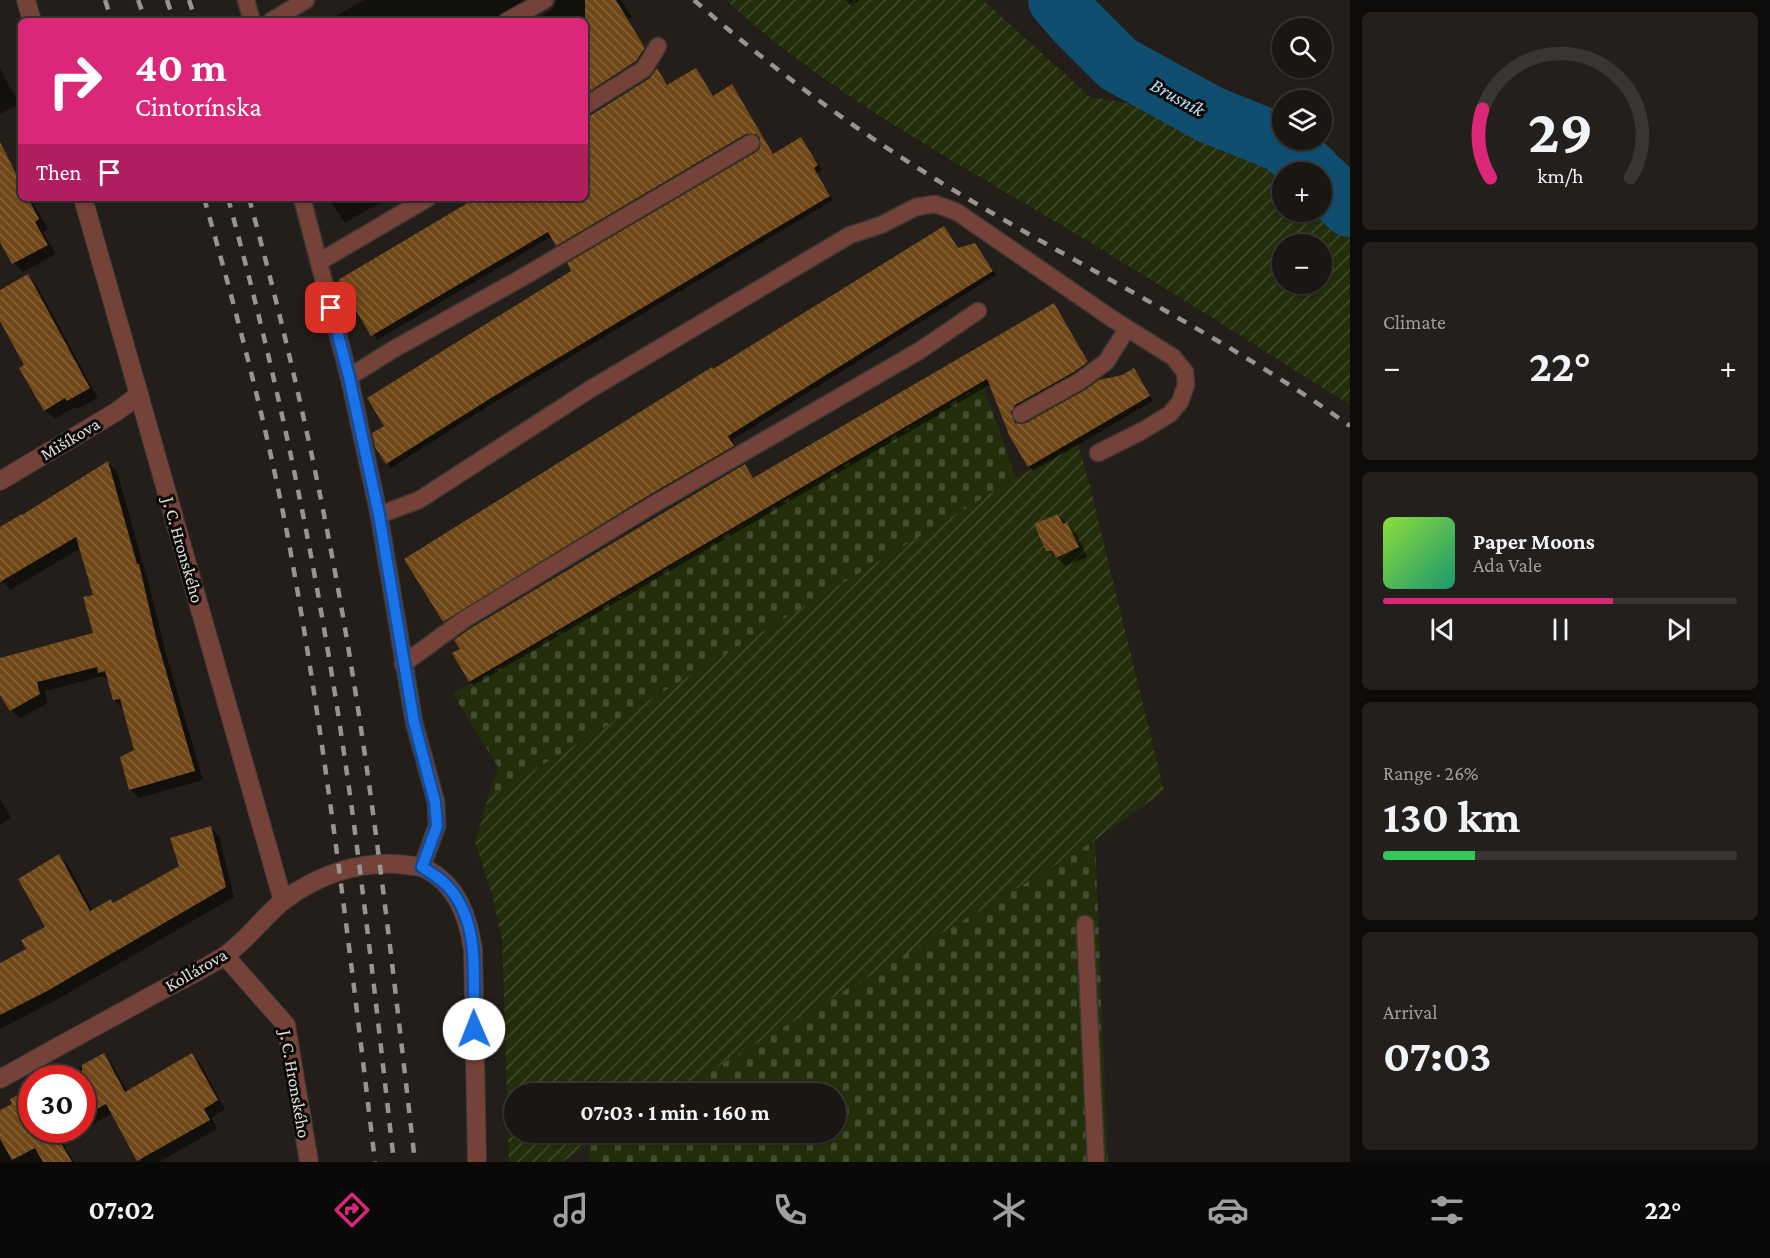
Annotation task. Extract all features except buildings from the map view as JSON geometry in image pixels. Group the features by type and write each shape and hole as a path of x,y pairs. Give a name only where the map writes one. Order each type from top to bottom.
{"street":[{"path":"27,0 31,18"},
{"name":"J. C. Hronského","path":"84,201 283,902"},
{"name":"Mišíkova","path":"0,481 116,412 139,395"},
{"name":"Kollárova","path":"0,1079 225,956 283,902 314,881 340,871 369,865 398,864 422,867"},
{"path":"422,867 439,878 451,890 469,924 472,950 477,1162"},
{"name":"J. C. Hronského","path":"225,956 286,1025 309,1162"}],"lane":[{"path":"246,0 251,18"},
{"path":"276,18 306,0"},
{"path":"512,18 545,0"},
{"path":"588,104 644,69 658,45"},
{"path":"349,377 751,142"},
{"path":"303,201 349,377 379,515 414,722 435,802 437,826 422,867"},
{"path":"319,262 423,201"},
{"path":"379,515 419,500 589,390 850,235 881,225 916,207 935,204 957,212 1173,357 1185,372 1186,385 1180,402 1170,414 1098,453"},
{"path":"403,664 465,619 656,503 919,351 978,312"},
{"path":"1021,414 1080,381 1106,362 1127,328"},
{"path":"1085,924 1096,1162"}],"green space":[{"path":"726,0 983,0 1090,97 1232,121 1272,143 1272,150 1285,150 1307,162 1272,162 1272,222 1332,222 1332,179 1350,194 1350,405 1200,310 882,117 801,62"},
{"path":"983,384 1016,478 488,798 498,767 453,694"},
{"path":"1078,444 1164,791 1059,863 690,1083 507,1083 502,939 492,894 475,842 488,798 1016,478"},
{"path":"1095,840 1108,1162 590,1162 591,1143 846,1143 846,1083 690,1083"},
{"path":"508,1143 592,1143 562,1162 509,1162"}],"waterway":[{"name":"Brusník","path":"1057,0 1118,64 1211,115 1283,144 1302,162"},
{"name":"Brusník","path":"1332,191 1350,208"}],"railway":[{"path":"105,0 111,18"},
{"path":"138,0 145,18"},
{"path":"167,0 173,18"},
{"path":"189,0 195,18"},
{"path":"694,0 782,72 905,160 988,211 1250,360 1350,426"},
{"path":"205,201 228,282 270,452 302,615 347,927 375,1162"},
{"path":"229,201 283,418 326,640 355,835 394,1162"},
{"path":"250,201 304,418 347,640 376,835 415,1162"}],"route":[{"path":"331,308 349,377 379,515 414,722 435,802 437,826 422,867 439,878 451,890 469,924 474,1029"}]}
